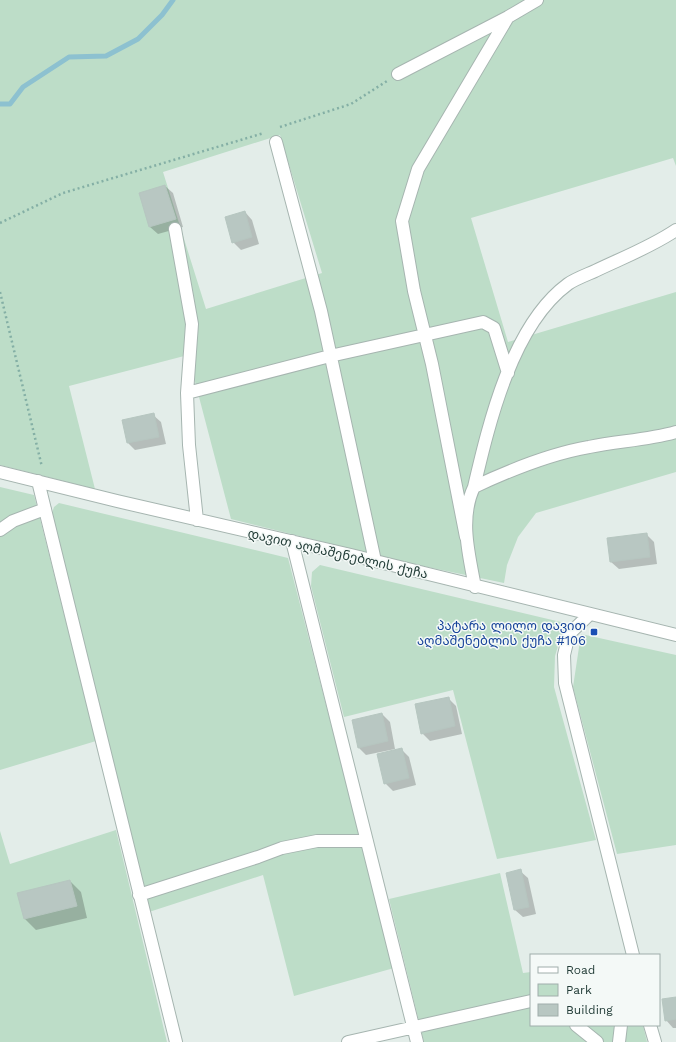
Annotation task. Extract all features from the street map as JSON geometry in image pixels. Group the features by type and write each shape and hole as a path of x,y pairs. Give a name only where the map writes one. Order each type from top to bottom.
{"street":[{"path":"398,74 508,17 537,0"},
{"path":"475,587 466,537 414,291 402,221 418,169 508,17"},
{"path":"276,142 321,311 375,561"},
{"path":"175,229 192,324 187,393 189,445 197,520"},
{"path":"466,537 469,498 474,487 484,445 508,373 530,325 547,303 568,284 662,240 676,230"},
{"path":"187,393 330,356 483,322 494,328 508,373"},
{"path":"474,487 544,459 587,447 676,432"},
{"name":"დავით აღმაშენებლის ქუჩა","path":"0,472 197,520 375,561 676,636"},
{"path":"42,482 45,509 176,1042"},
{"path":"0,530 13,521 45,509"},
{"path":"292,541 417,1042"},
{"path":"590,614 569,634 564,655 565,683 633,954"},
{"path":"139,894 258,857 282,848 317,841 367,841"},
{"path":"348,1042 530,1001"},
{"path":"577,1026 597,1042"},
{"path":"619,1042 621,1026"},
{"path":"650,1026 655,1042"}],"path":[{"path":"274,130 351,104 398,74"},
{"path":"0,223 63,193 267,132"},
{"path":"0,292 42,482"}],"green space":[{"path":"0,0 676,0 676,166 673,158 471,218 508,342 676,292 676,472 536,513 518,537 507,565 504,583 408,563 231,519 188,355 69,386 95,489 0,465","holes":["280,135 322,273 206,309 163,172"]},
{"path":"0,487 34,495 96,741 0,770"},
{"path":"59,503 288,558 394,968 294,996 263,875 149,912 52,513 54,507"},
{"path":"320,565 565,623 555,656 554,687 596,840 497,859 453,690 344,717 311,586 312,572"},
{"path":"581,634 676,655 676,845 617,854 573,687"},
{"path":"116,830 167,1042 0,1042 0,831 10,864"},
{"path":"500,873 523,973 530,972 530,1026 643,1026 647,1042 424,1042 389,899"}],"building":[{"path":"165,185 176,219 149,227 139,193"},
{"path":"245,211 252,237 232,243 225,217"},
{"path":"154,413 159,437 127,443 122,420"},
{"path":"647,533 650,557 610,562 607,538"},
{"path":"449,697 455,726 421,734 415,704"},
{"path":"382,713 388,741 358,748 352,720"},
{"path":"402,748 409,778 384,784 377,754"},
{"path":"521,869 529,907 514,910 506,873"},
{"path":"70,880 77,906 24,919 17,893"},
{"path":"676,997 676,1019 665,1021 662,999"}],"waterway":[{"path":"0,104 10,104 23,87 69,57 106,56 138,39 162,15 173,0"}],"place":[{"name":"პატარა ლილო დავით აღმაშენებლის ქუჩა #106","path":"594,632"}]}
